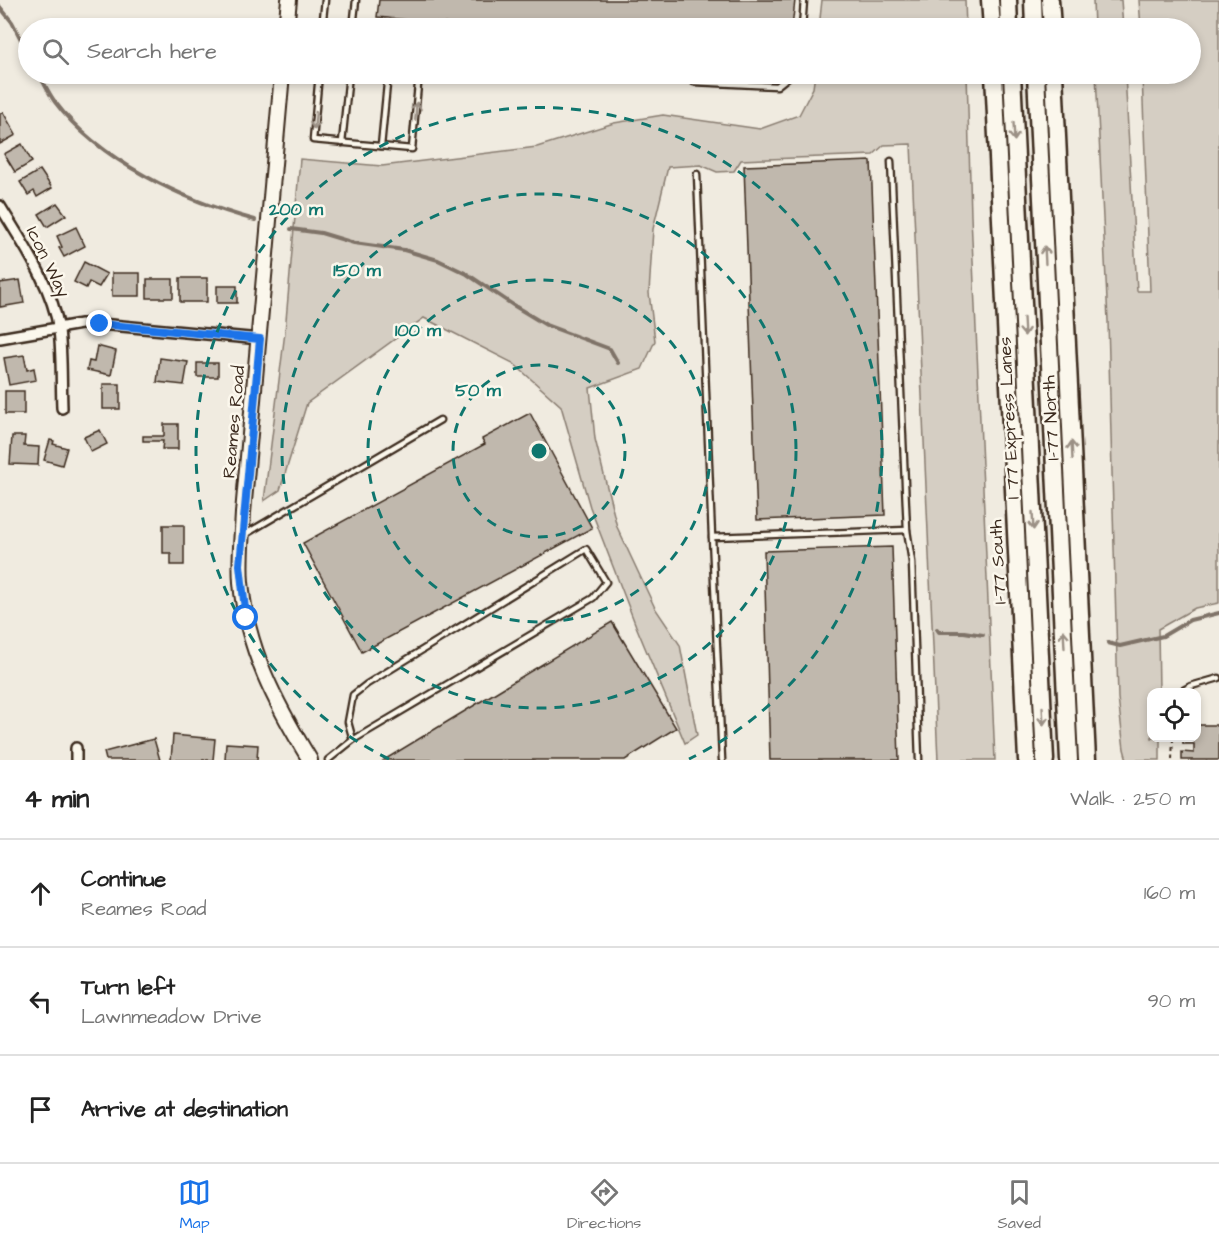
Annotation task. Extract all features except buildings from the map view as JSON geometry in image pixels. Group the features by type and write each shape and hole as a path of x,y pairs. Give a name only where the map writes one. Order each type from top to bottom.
{"highway":[{"path":"990,0 991,18"},
{"path":"1008,0 1009,18"},
{"path":"1033,0 1034,18"},
{"path":"1050,0 1051,18"},
{"name":"I-77 South","path":"994,84 1027,760"},
{"name":"I 77 Express Lanes","path":"1011,84 1045,760"},
{"path":"1036,84 1070,760"},
{"name":"I-77 North","path":"1054,84 1087,760"}],"main road":[{"path":"287,18 289,0"},
{"name":"Reames Road","path":"281,84 242,536 241,582 246,618 255,654 271,690 310,760"}],"street":[{"name":"Icon Way","path":"0,206 50,298 58,329 62,408"},
{"path":"0,338 81,324 100,324 260,339"},
{"path":"76,748 76,760"}],"lane":[{"path":"323,18 325,0"},
{"path":"354,18 356,0"},
{"path":"803,18 804,0"},
{"path":"318,84 313,140 412,149 418,84"},
{"path":"342,143 348,84"},
{"path":"381,146 387,84"},
{"path":"736,84 777,86 780,84"},
{"path":"891,161 907,530 912,562 919,760"},
{"path":"696,174 722,760"},
{"path":"242,536 440,420"},
{"path":"712,537 907,530"},
{"path":"328,760 353,740 593,598 606,582 586,549 353,695 348,722 353,740"},
{"path":"1188,688 1219,678"}],"path":[{"path":"1172,760 1173,742"}],"shaded area":[{"path":"822,0 965,0 966,18 820,18"},
{"path":"1093,0 1121,0 1122,18 1094,18"},
{"path":"1139,0 1219,0 1219,603 1195,608 1158,629 1159,688 1147,688 1147,742 1160,742 1160,760 1127,760 1118,698 1108,321 1096,84 1126,84 1137,291 1150,291 1142,84 1201,84 1201,18 1140,18"},
{"path":"814,84 967,84 995,760 938,760 911,144 884,145 873,155 741,160 734,171 717,172 701,165 668,167 653,229 649,293 655,341 642,369 590,388 595,439 617,527 655,608 680,645 697,735 685,743 590,507 561,406 513,363 424,318 307,403 280,490 264,501 285,332 300,159 382,166 537,147 614,123 663,115 760,129 799,115"}],"waterway":[{"path":"0,7 18,34"},
{"path":"45,84 53,99 73,123 119,160 145,176 200,202 255,220"},
{"path":"291,229 321,233 354,243 404,250 438,260 467,274 546,325 610,349 618,363"},
{"path":"1108,643 1120,646 1163,636 1190,620 1219,613"},
{"path":"937,629 939,632 983,635"}],"route":[{"path":"100,324 260,339 240,565 246,618"}]}
